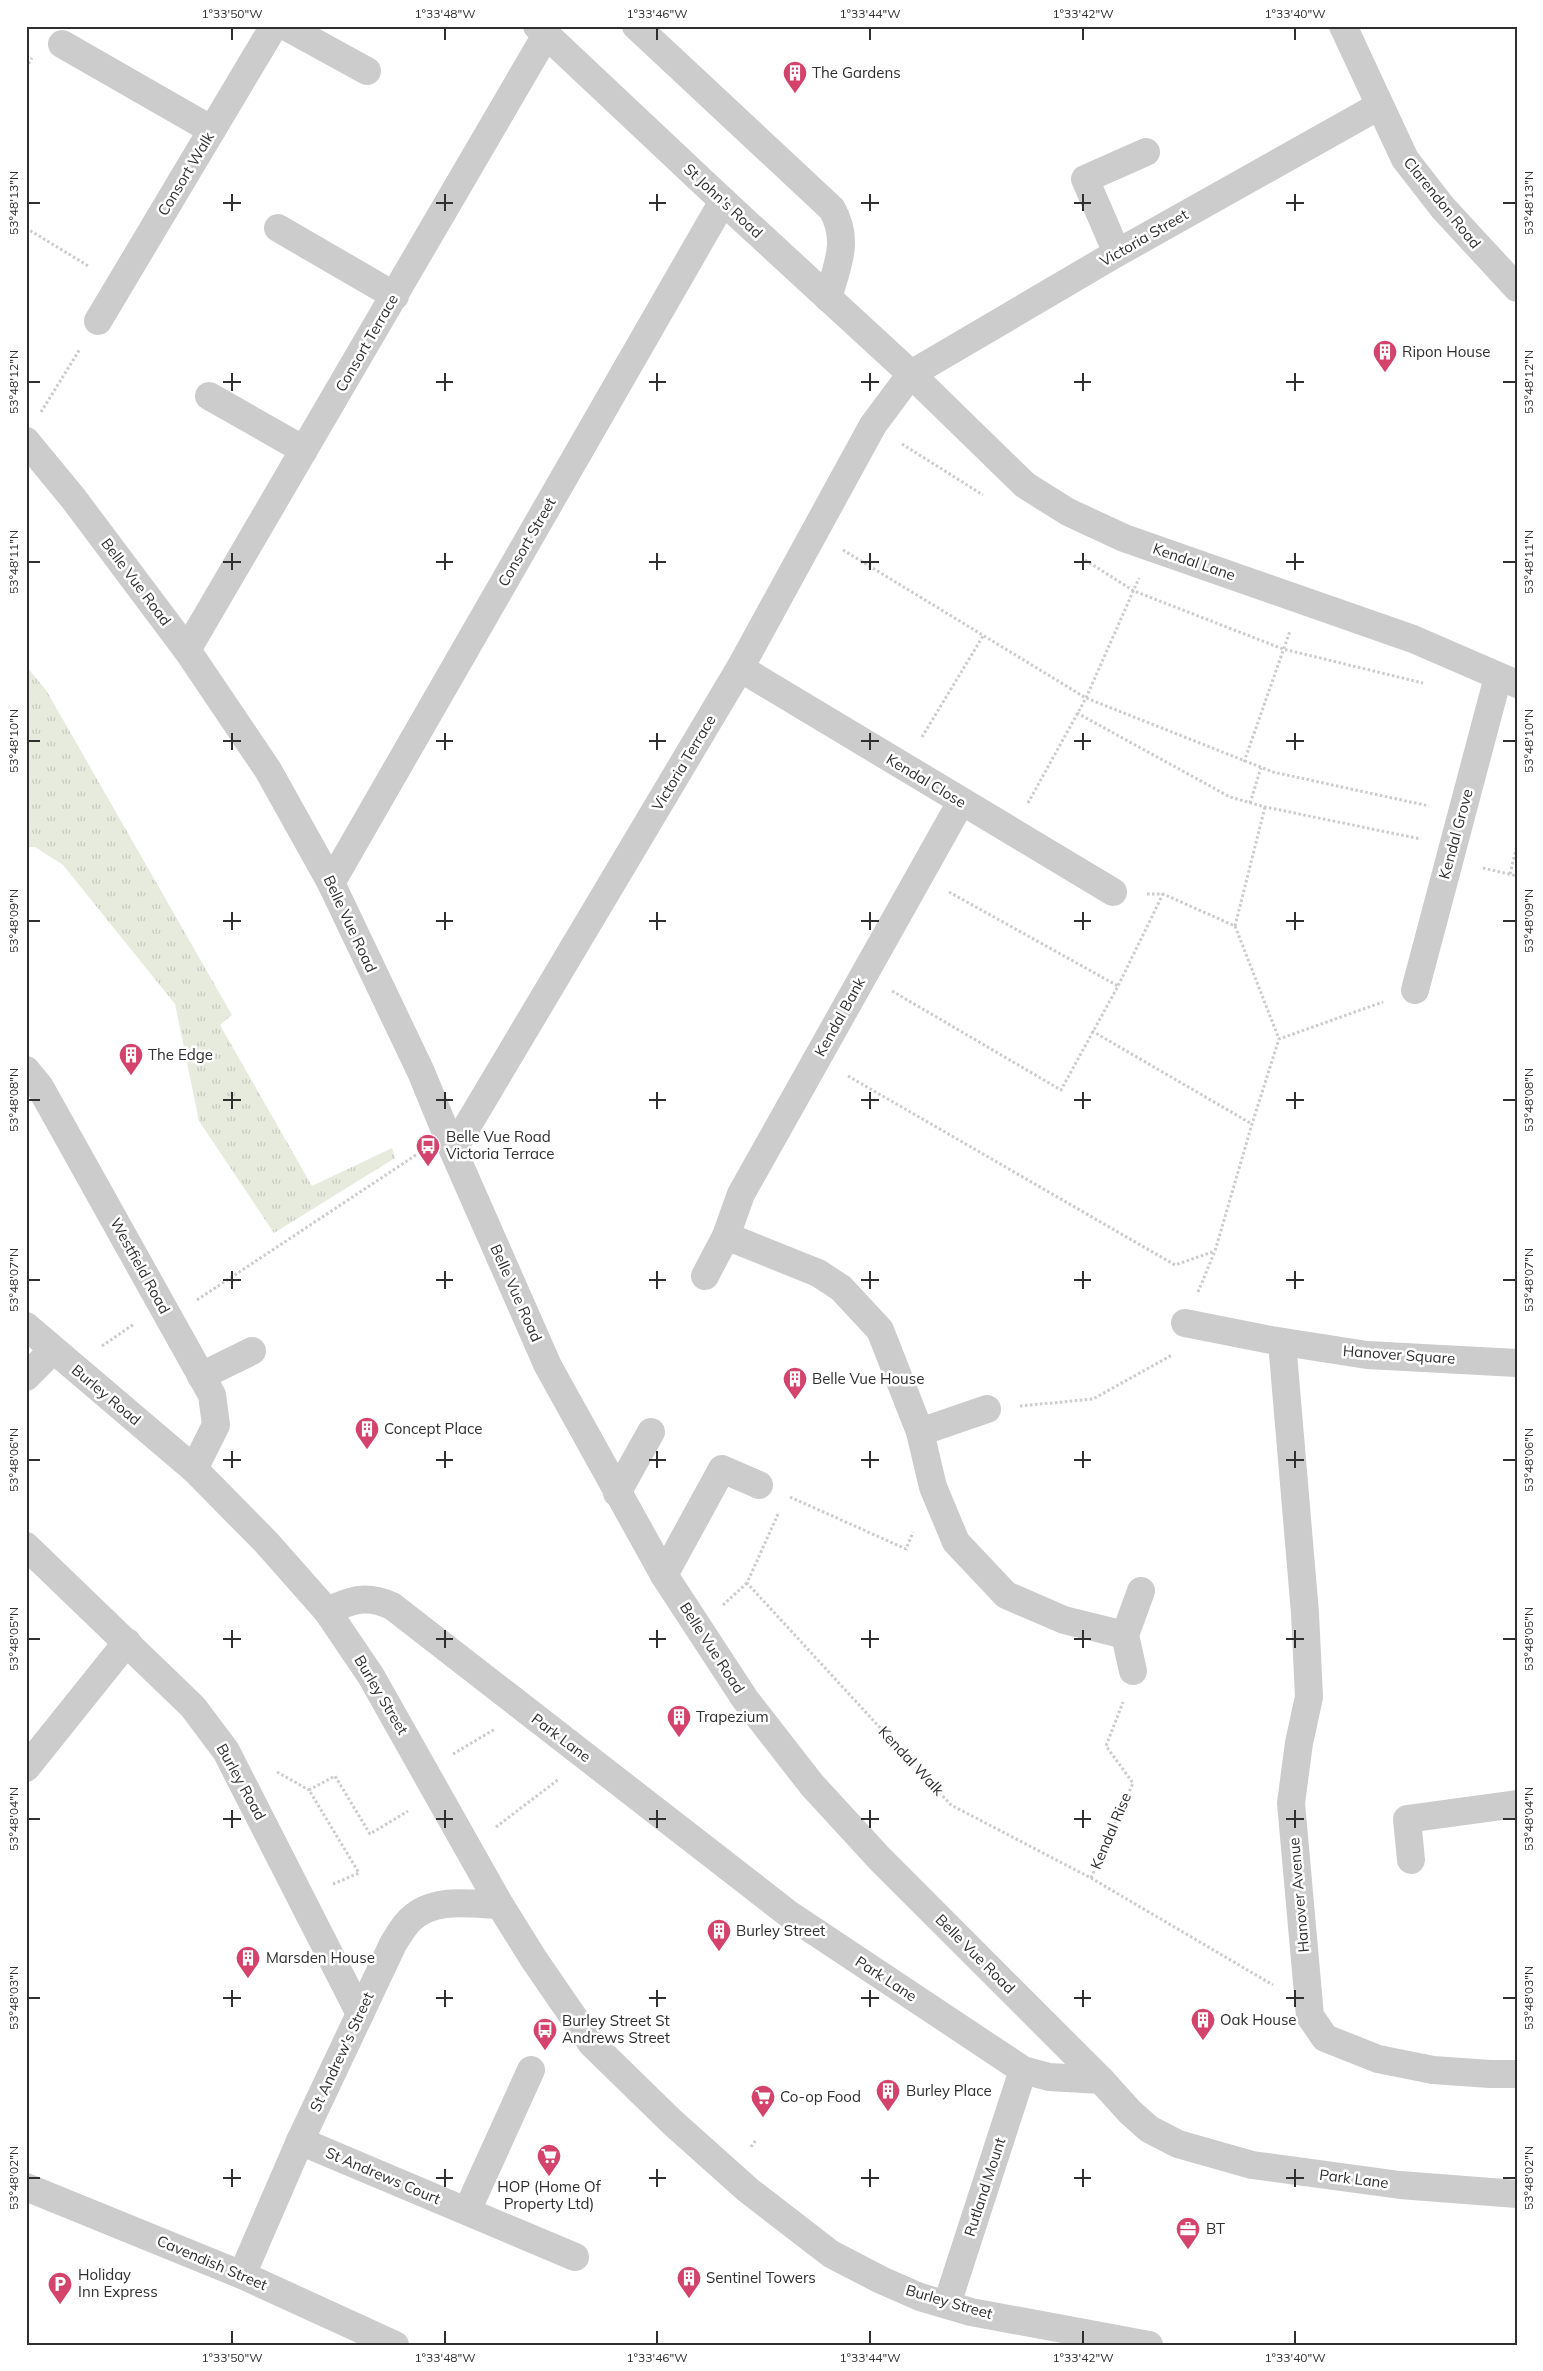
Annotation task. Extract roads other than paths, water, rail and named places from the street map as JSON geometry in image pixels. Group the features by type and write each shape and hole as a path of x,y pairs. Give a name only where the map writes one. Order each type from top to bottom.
{"street":[{"name":"Consort Walk","path":"98,321 274,26"},
{"path":"285,26 367,71"},
{"path":"636,26 832,209 840,223 843,242 828,298"},
{"name":"Clarendon Road","path":"1344,26 1379,106 1405,159 1442,208 1517,288"},
{"name":"St John's Road","path":"542,31 910,374"},
{"name":"Consort Terrace","path":"187,650 395,296 542,31"},
{"path":"62,44 212,130"},
{"name":"Victoria Street","path":"910,374 1117,253 1379,106"},
{"path":"1117,253 1085,179 1146,152"},
{"name":"Consort Street","path":"332,883 723,201"},
{"path":"278,228 395,296"},
{"name":"Victoria Terrace","path":"450,1142 740,668 816,533 873,425 910,374"},
{"name":"Kendal Lane","path":"910,374 1025,485 1068,512 1124,538 1413,639 1507,681"},
{"path":"209,396 304,450"},
{"name":"Belle Vue Road","path":"31,430 73,498 187,650 268,770 332,883 421,1072 548,1366 664,1575 745,1699 812,1785 880,1859 1101,2080"},
{"name":"Kendal Close","path":"740,668 1113,892"},
{"name":"Kendal Grove","path":"1415,990 1462,814 1507,681"},
{"name":"Kendal Bank","path":"705,1276 726,1236 741,1194 961,802"},
{"name":"Westfield Road","path":"26,1070 40,1087 212,1395 216,1424 194,1469"},
{"path":"726,1236 818,1273 840,1288 862,1308 880,1330 920,1432 933,1487 956,1542 1006,1595 1064,1620 1125,1635"},
{"name":"Hanover Square","path":"1185,1323 1282,1342 1367,1355 1517,1363"},
{"name":"Burley Road","path":"26,1326 194,1469 266,1542 327,1611"},
{"name":"Hanover Avenue","path":"1282,1342 1305,1613 1309,1697 1299,1743 1291,1803 1310,2016 1325,2038 1378,2059 1433,2070 1517,2074"},
{"path":"201,1376 252,1352"},
{"path":"26,1377 63,1359"},
{"path":"920,1432 987,1409"},
{"path":"617,1493 651,1432"},
{"path":"664,1575 722,1469 759,1485"},
{"name":"Burley Road","path":"26,1546 193,1707 226,1751 360,2014"},
{"path":"1132,1671 1125,1635 1140,1591"},
{"name":"Park Lane","path":"327,1611 356,1599 378,1599 392,1606 790,1914 1023,2070 1049,2077 1101,2080 1130,2112 1149,2129 1178,2144 1252,2165 1400,2185 1517,2194"},
{"name":"Burley Street","path":"327,1611 371,1676 500,1905 592,2044 672,2122 748,2190 830,2254 920,2297 971,2312 1149,2345"},
{"path":"26,1768 127,1642"},
{"path":"1411,1860 1406,1819 1517,1804"},
{"name":"St Andrew's Street","path":"242,2275 300,2142 393,1944 410,1919 431,1906 454,1903 500,1905"},
{"path":"467,2211 531,2070"},
{"name":"Rutland Mount","path":"946,2304 1023,2070"},
{"name":"St Andrews Court","path":"300,2142 575,2256"},
{"name":"Cavendish Street","path":"26,2187 242,2275 355,2337 396,2345"}],"place":[{"name":"The Gardens","path":"795,94"},
{"name":"Ripon House","path":"1385,373"},
{"name":"The Edge","path":"131,1076"},
{"name":"Belle Vue Road Victoria Terrace","path":"428,1167"},
{"name":"Belle Vue House","path":"795,1400"},
{"name":"Concept Place","path":"367,1450"},
{"name":"Trapezium","path":"679,1738"},
{"name":"Burley Street","path":"719,1952"},
{"name":"Marsden House","path":"248,1979"},
{"name":"Oak House","path":"1203,2041"},
{"name":"Burley Street St Andrews Street","path":"545,2051"},
{"name":"Burley Place","path":"888,2112"},
{"name":"Co-op Food","path":"763,2118"},
{"name":"HOP (Home Of Property Ltd)","path":"549,2177"},
{"name":"BT","path":"1188,2250"},
{"name":"Sentinel Towers","path":"689,2299"},
{"name":"Holiday Inn Express","path":"60,2305"}]}
